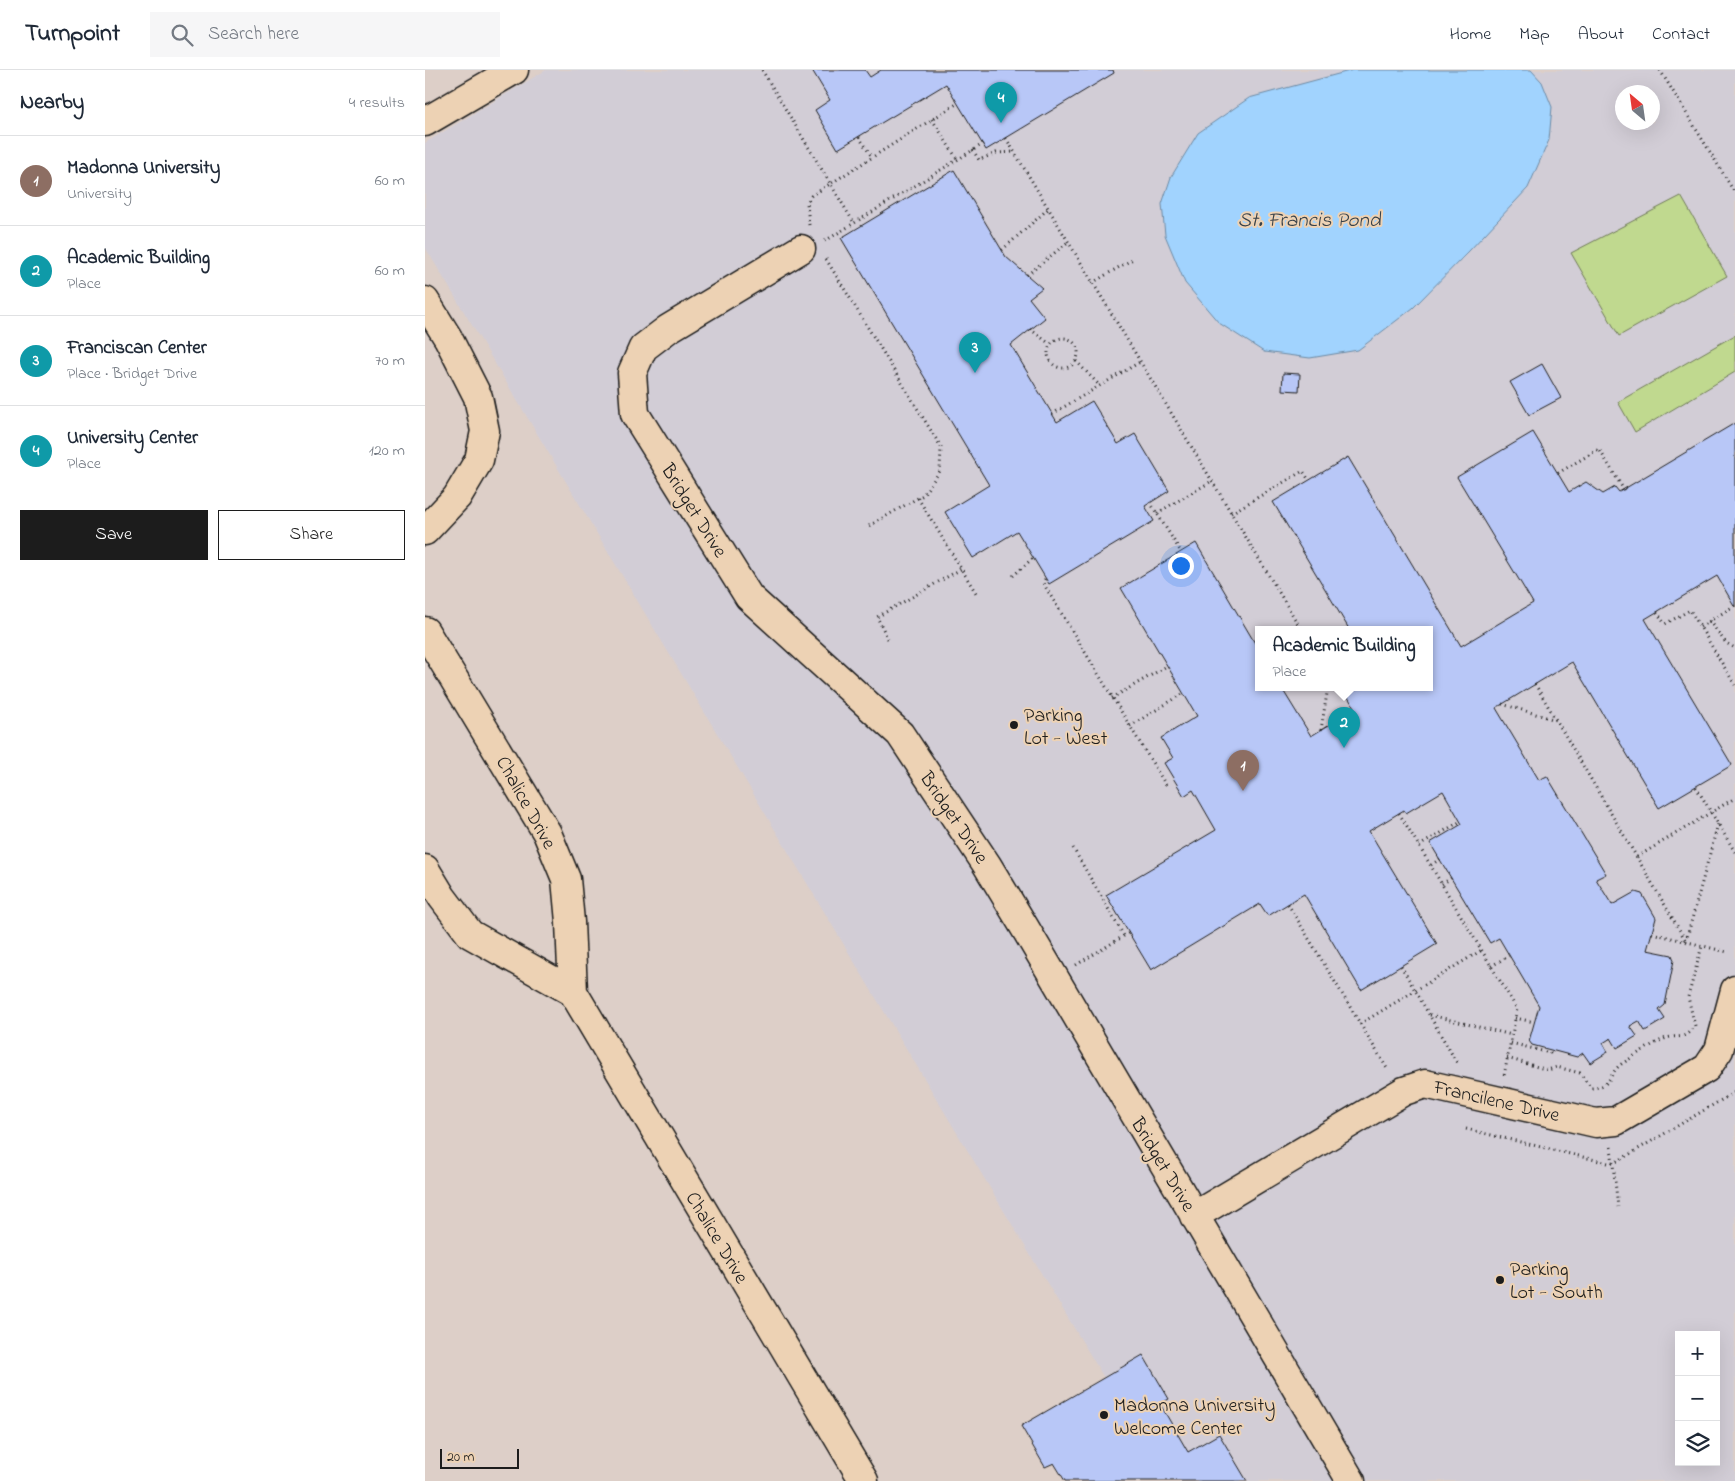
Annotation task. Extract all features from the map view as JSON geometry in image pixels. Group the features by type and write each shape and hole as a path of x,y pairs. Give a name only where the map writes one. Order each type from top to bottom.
{"street":[{"path":"425,122 514,70"},
{"name":"Bridget Drive","path":"813,244 668,329 643,348 632,373 635,414 749,597 900,734 987,865 1351,1481"},
{"path":"425,301 448,338 478,397 485,431 479,460 475,468 457,497 425,531"},
{"name":"Chalice Drive","path":"425,631 511,771 551,842 566,880 573,992 864,1481"},
{"name":"Chalice Drive","path":"425,869 442,897 470,934 573,992"},
{"name":"Francilene Drive","path":"1194,1216 1405,1091 1425,1084 1596,1123 1616,1121 1707,1068 1719,1050 1735,990"}],"path":[{"path":"762,70 854,223"},
{"path":"1660,70 1735,193"},
{"path":"867,527 923,495 940,471 941,447 813,244 807,204 811,196 830,183 958,103"},
{"path":"932,119 957,159"},
{"path":"859,137 872,157"},
{"path":"1006,138 1299,626"},
{"path":"813,244 854,223 983,144"},
{"path":"973,150 979,160 996,153 1014,152"},
{"path":"1002,250 1048,209"},
{"path":"1027,275 1068,242"},
{"path":"1092,282 1133,259"},
{"path":"1030,330 1050,345"},
{"path":"1060,338 1072,340 1079,350 1076,361 1067,368 1061,369 1055,366 1048,357 1050,345 1054,340 1060,338"},
{"path":"1076,361 1100,386"},
{"path":"1052,414 1140,362"},
{"path":"1558,474 1599,449 1624,490"},
{"path":"1231,513 1303,471 1309,480"},
{"path":"1157,513 1212,481"},
{"path":"918,498 976,593"},
{"path":"1150,502 1181,552"},
{"path":"1013,576 1033,558"},
{"path":"888,639 877,617 961,569"},
{"path":"1045,579 1043,583 1167,787"},
{"path":"1700,627 1734,606"},
{"path":"1657,612 1665,624 1690,610 1735,685"},
{"path":"1709,622 1726,643 1735,648"},
{"path":"1112,698 1167,666"},
{"path":"1535,684 1686,942"},
{"path":"1321,730 1327,691"},
{"path":"1130,726 1184,693"},
{"path":"1502,704 1556,720"},
{"path":"1695,787 1735,852"},
{"path":"1637,856 1735,798"},
{"path":"1399,813 1517,1009 1503,1081"},
{"path":"1419,846 1461,821"},
{"path":"1686,942 1718,824"},
{"path":"1073,848 1124,936"},
{"path":"1431,865 1440,859"},
{"path":"1442,884 1451,878"},
{"path":"1288,904 1392,1077"},
{"path":"1054,978 1129,933"},
{"path":"1652,933 1727,952"},
{"path":"1507,1058 1548,1070 1557,1067 1580,1073 1591,1088 1599,1088 1607,1084 1618,1066 1665,1038 1680,1038 1689,1034 1695,1026 1688,997 1702,946"},
{"path":"1360,1024 1482,950"},
{"path":"1491,966 1509,956"},
{"path":"1401,966 1458,1064"},
{"path":"1429,1014 1512,1035"},
{"path":"1515,1018 1534,1022"},
{"path":"1511,1043 1550,1053 1550,1050"},
{"path":"1610,1144 1618,1207"}],"shaded area":[{"path":"546,70 1735,70 1735,1481 1166,1481 425,247 425,143"}],"green space":[{"path":"1681,196 1727,276 1619,336 1571,253"},
{"path":"1735,335 1735,372 1635,432 1618,402"}],"water":[{"name":"St. Francis Pond","path":"1353,70 1531,70 1542,82 1552,107 1549,140 1528,188 1413,308 1358,350 1310,358 1264,352 1219,323 1185,283 1165,235 1162,204 1171,177 1198,133 1249,98"}],"building":[{"path":"812,70 865,70 870,77 881,70 1113,70 1114,73 986,150 946,84 838,149 815,110 830,100"},
{"path":"954,170 1006,257 1042,288 1029,298 1045,318 1011,345 1057,422 1092,401 1118,444 1135,434 1169,491 1145,506 1154,521 1049,584 1017,531 973,558 945,512 989,485 841,238"},
{"path":"1542,364 1561,398 1529,415 1510,382"},
{"path":"1283,373 1300,374 1299,391 1282,390"},
{"path":"1735,423 1735,607 1717,576 1645,619 1732,765 1659,808 1572,662 1496,708 1539,780 1547,776 1606,874 1596,879 1612,905 1635,892 1642,894 1656,918 1647,950 1672,955 1674,960 1665,1005 1659,1010 1665,1019 1645,1031 1639,1021 1630,1026 1637,1036 1617,1048 1611,1038 1603,1043 1608,1052 1590,1063 1583,1053 1577,1057 1532,1045 1529,1041 1539,1006 1499,938 1490,943 1430,843 1462,824 1443,791 1406,813 1404,810 1369,831 1437,944 1361,990 1304,894 1268,916 1260,904 1151,970 1106,895 1216,830 1193,790 1184,796 1164,763 1173,758 1161,738 1197,716 1121,588 1196,543 1255,643 1255,691 1283,691 1311,736 1355,709 1344,691 1433,691 1433,626 1347,626 1273,502 1348,457 1461,646 1533,603 1457,477 1533,432 1569,492 1586,482 1603,494 1615,487 1619,492"},
{"name":"Madonna University Welcome Center","path":"1143,1355 1169,1399 1160,1404 1188,1452 1219,1434 1247,1481 1065,1481 1054,1463 1045,1467 1021,1426"}],"place":[{"name":"University Center","path":"1001,123"},
{"name":"Franciscan Center","path":"975,373"},
{"name":"Parking Lot - West","path":"1014,725"},
{"name":"Academic Building","path":"1344,748"},
{"name":"Madonna University","path":"1243,791"},
{"name":"Parking Lot - South","path":"1500,1280"},
{"name":"Madonna University Welcome Center","path":"1104,1415"}]}
